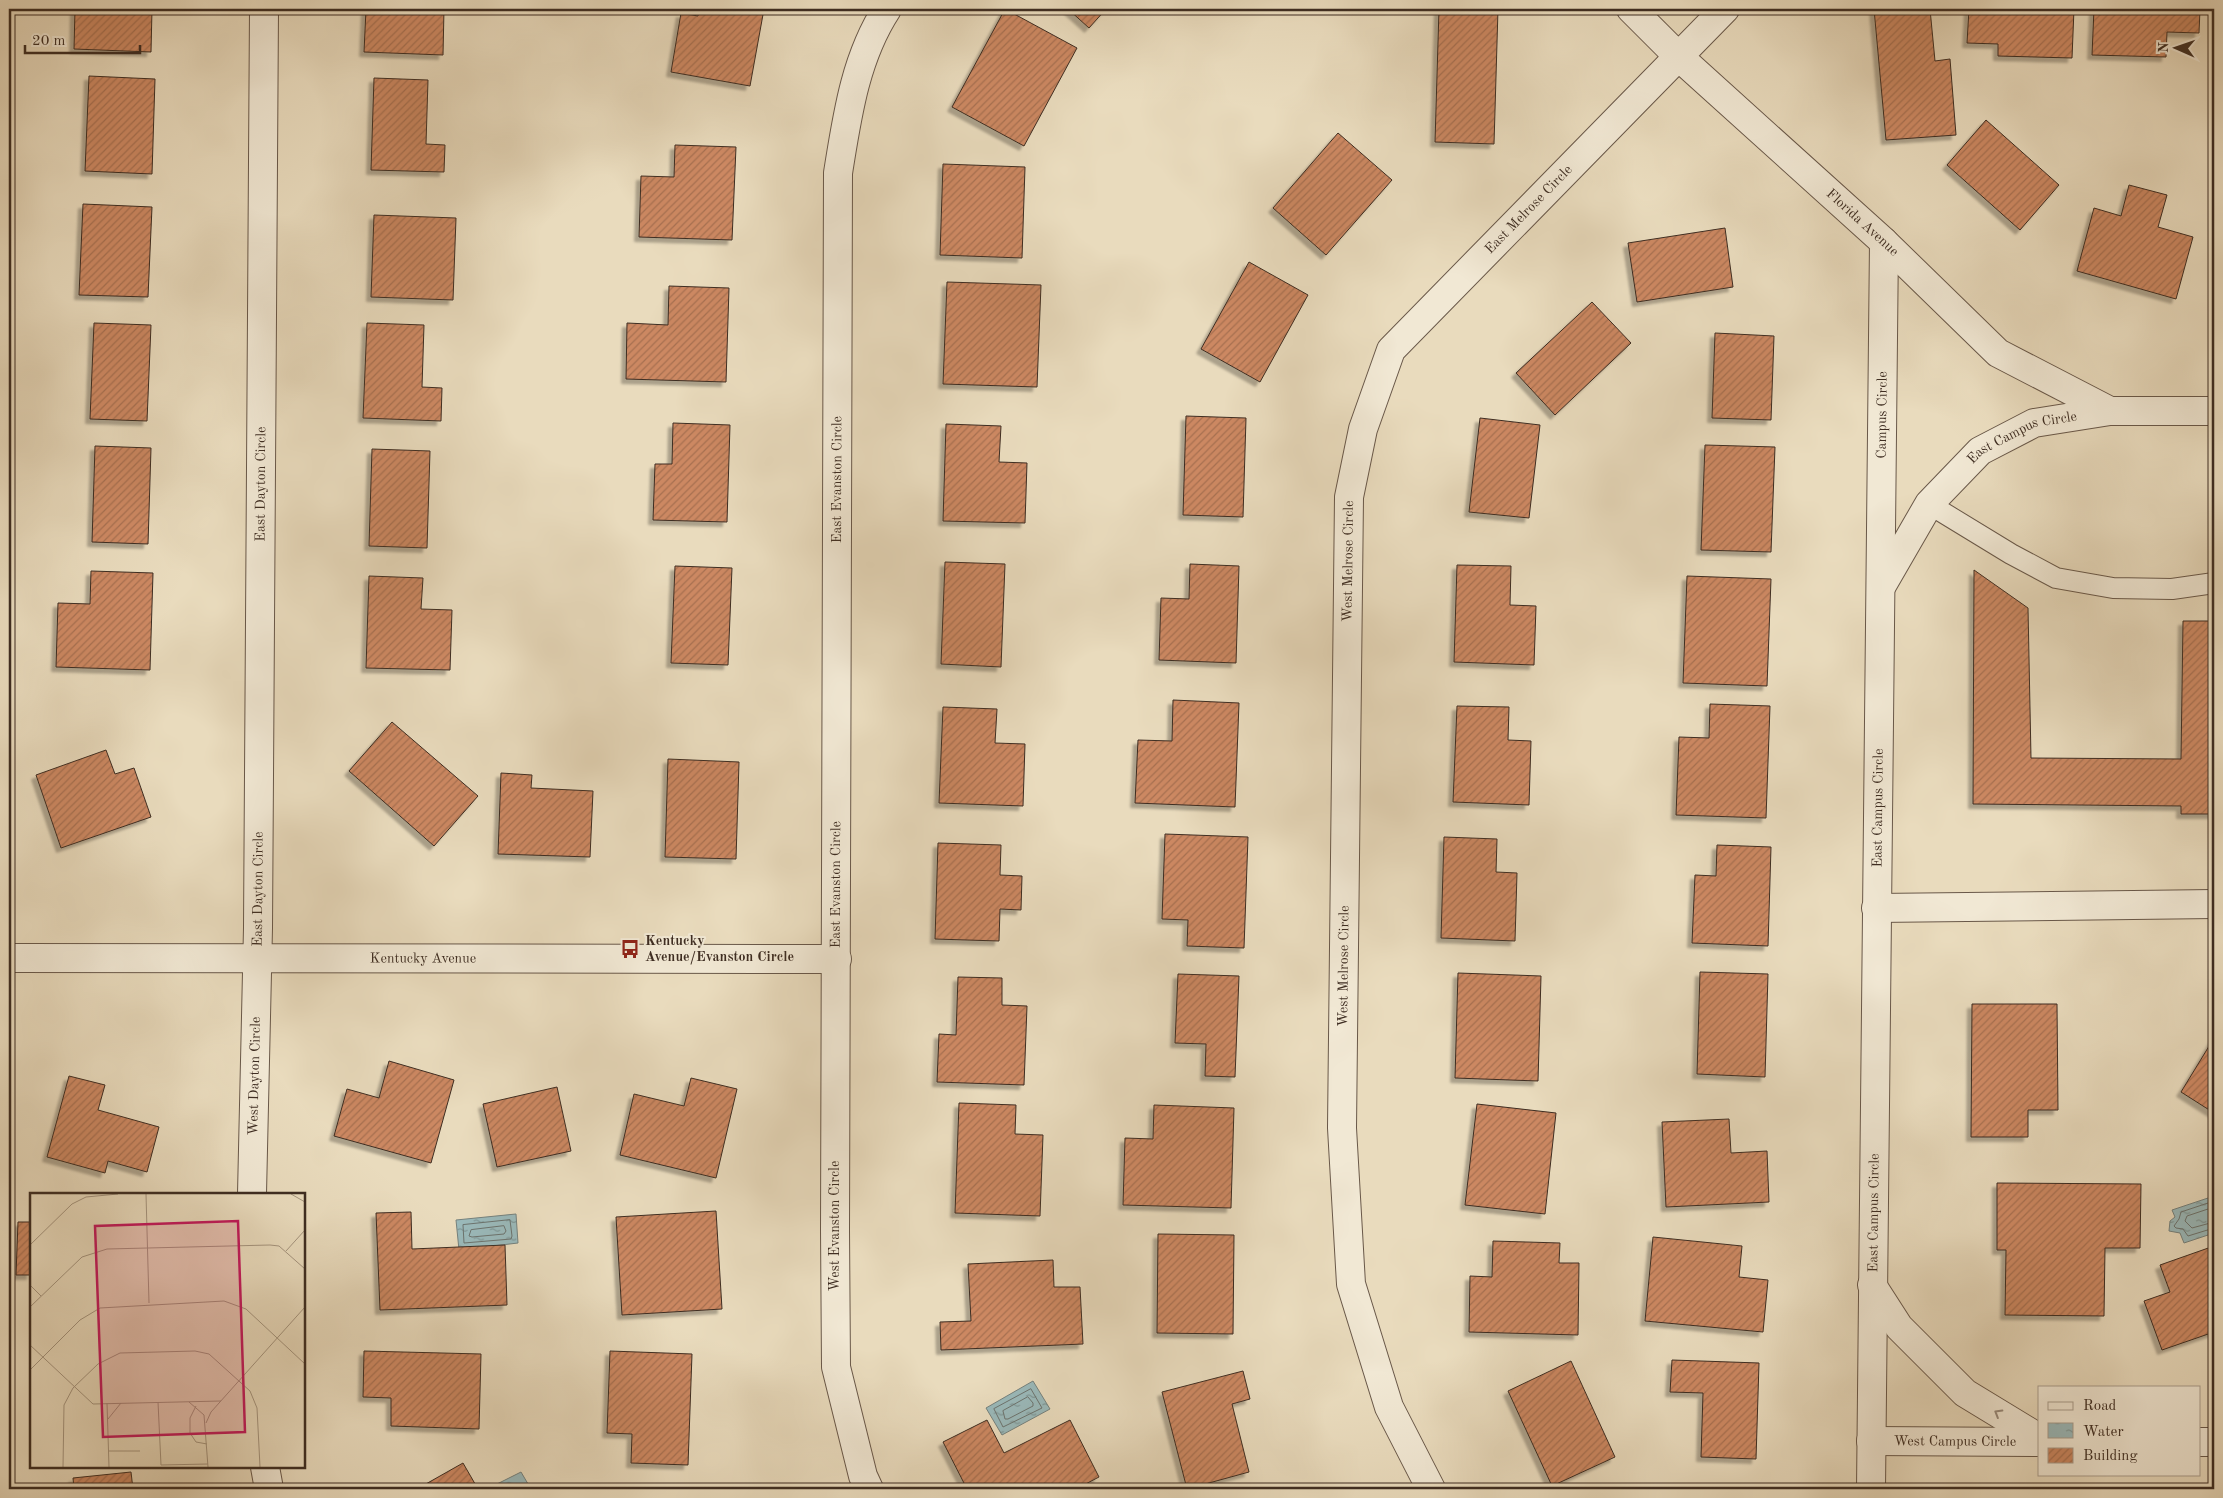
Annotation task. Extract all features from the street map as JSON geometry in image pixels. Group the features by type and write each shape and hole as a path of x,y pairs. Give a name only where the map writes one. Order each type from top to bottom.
{"street":[{"name":"East Dayton Circle","path":"257,958 264,9"},
{"name":"East Evanston Circle","path":"837,959 838,173 852,93 875,27 887,9"},
{"name":"Florida Avenue","path":"1631,9 1678,56 1884,242 1998,353 2110,412"},
{"name":"East Melrose Circle","path":"1362,429 1391,350 1725,9"},
{"name":"Campus Circle","path":"1880,588 1884,242"},
{"name":"East Campus Circle","path":"1871,1489 1880,588 1929,504 1980,451 2034,423 2110,412 2214,411"},
{"name":"West Melrose Circle","path":"1362,429 1349,496 1342,1128 1351,1284 1389,1407 1432,1489"},
{"path":"1876,908 2214,904"},
{"name":"Kentucky Avenue","path":"9,958 837,959"},
{"name":"West Dayton Circle","path":"252,1193 257,958"},
{"name":"West Evanston Circle","path":"837,959 836,1366 863,1476 869,1489"},
{"path":"1872,1285 1899,1327 1965,1393 2038,1439"},
{"name":"West Campus Circle","path":"1870,1441 2038,1440"},
{"path":"2200,1442 2214,1442"},
{"path":"265,1468 269,1489"}],"lane":[{"path":"1929,504 2011,554 2056,578 2113,588 2172,589 2214,582"}],"water":[{"path":"2214,1196 2214,1233 2184,1243 2180,1233 2169,1231 2170,1221 2175,1217 2172,1210"},
{"path":"516,1214 518,1243 459,1250 456,1220"},
{"path":"1033,1381 1050,1409 1002,1435 986,1408"},
{"path":"521,1472 531,1489 494,1489 493,1486"}],"building":[{"path":"75,9 152,9 151,52 74,49"},
{"path":"366,9 444,9 443,55 364,52"},
{"path":"699,9 764,9 750,86 671,72 681,13 698,16"},
{"path":"1005,9 1077,48 1024,146 952,107"},
{"path":"1068,9 1106,9 1089,28"},
{"path":"1439,9 1498,9 1494,144 1435,142"},
{"path":"1874,9 1930,9 1935,61 1950,59 1956,135 1886,140"},
{"path":"1969,9 2074,9 2072,58 1998,56 1998,44 1967,43"},
{"path":"2094,9 2200,9 2199,33 2167,32 2166,57 2092,55"},
{"path":"89,76 155,79 152,174 85,171"},
{"path":"374,78 428,80 426,144 445,145 444,172 371,170"},
{"path":"1986,120 2059,185 2020,230 1947,165"},
{"path":"1338,133 1392,180 1326,255 1273,208"},
{"path":"675,145 736,147 732,240 639,237 641,176 674,177"},
{"path":"943,164 1025,167 1022,258 940,255"},
{"path":"2129,185 2167,195 2158,227 2193,237 2176,299 2077,271 2094,208 2121,216"},
{"path":"83,204 152,207 148,297 79,295"},
{"path":"374,215 456,218 453,300 371,297"},
{"path":"1725,228 1733,287 1637,302 1628,243"},
{"path":"1249,262 1308,295 1260,382 1201,349"},
{"path":"947,282 1041,285 1037,387 943,384"},
{"path":"669,286 729,288 726,382 626,379 627,323 668,325"},
{"path":"1592,302 1631,343 1555,415 1516,373"},
{"path":"94,323 151,325 147,421 90,419"},
{"path":"367,323 424,325 422,387 442,388 441,421 363,418"},
{"path":"1715,333 1774,336 1771,420 1712,418"},
{"path":"1186,416 1246,418 1243,517 1183,515"},
{"path":"1480,418 1540,425 1529,518 1469,512"},
{"path":"673,423 730,425 727,522 653,520 655,464 672,464"},
{"path":"946,424 1001,426 999,462 1027,463 1025,523 943,521"},
{"path":"1705,445 1775,447 1771,552 1701,550"},
{"path":"95,446 151,448 148,544 92,542"},
{"path":"372,449 430,451 427,548 369,546"},
{"path":"945,562 1005,564 1001,667 941,664"},
{"path":"1190,564 1239,566 1236,663 1159,660 1161,598 1189,599"},
{"path":"1457,565 1511,566 1510,605 1536,606 1534,665 1454,662"},
{"path":"675,566 732,568 728,665 671,663"},
{"path":"1974,570 2028,608 2031,758 2181,759 2183,621 2214,621 2214,814 2181,814 2181,806 1973,804"},
{"path":"91,571 153,573 150,670 56,667 58,603 90,604"},
{"path":"369,576 423,578 421,609 452,610 450,670 366,668"},
{"path":"1687,576 1771,579 1767,686 1683,683"},
{"path":"1173,700 1239,703 1235,807 1135,803 1138,740 1172,741"},
{"path":"1710,704 1770,706 1766,818 1676,815 1679,737 1709,738"},
{"path":"1457,706 1509,707 1508,740 1531,741 1529,805 1453,802"},
{"path":"943,707 997,709 995,743 1025,744 1023,806 939,803"},
{"path":"392,722 478,796 434,846 349,771"},
{"path":"106,750 115,774 134,768 151,817 61,848 36,775"},
{"path":"668,759 739,762 736,859 665,857"},
{"path":"501,773 532,775 531,788 593,791 590,857 498,854"},
{"path":"1165,834 1248,837 1244,948 1187,946 1188,920 1162,919"},
{"path":"1444,837 1497,839 1496,872 1517,873 1515,941 1441,938"},
{"path":"938,843 1001,845 1000,875 1022,876 1021,910 1000,909 999,941 935,939"},
{"path":"1717,845 1771,847 1768,946 1692,943 1695,875 1716,876"},
{"path":"1700,972 1768,974 1765,1077 1697,1074"},
{"path":"1458,973 1541,976 1538,1081 1455,1078"},
{"path":"1178,974 1239,976 1235,1077 1205,1076 1206,1044 1175,1043"},
{"path":"958,977 1002,978 1002,1005 1027,1006 1024,1085 937,1082 939,1034 956,1035"},
{"path":"1972,1004 2057,1004 2058,1110 2028,1110 2028,1137 1971,1137"},
{"path":"2214,1038 2214,1113 2181,1092"},
{"path":"389,1061 454,1080 431,1163 334,1136 347,1089 379,1098"},
{"path":"69,1076 105,1085 98,1110 159,1127 147,1172 108,1161 105,1173 47,1157"},
{"path":"691,1078 737,1089 716,1178 620,1155 634,1094 684,1106"},
{"path":"557,1087 571,1151 497,1167 483,1104"},
{"path":"959,1103 1016,1105 1015,1134 1043,1135 1040,1216 955,1213"},
{"path":"1477,1104 1556,1113 1545,1214 1465,1205"},
{"path":"1154,1105 1234,1108 1231,1208 1123,1205 1125,1138 1153,1139"},
{"path":"1729,1119 1731,1153 1767,1151 1769,1202 1666,1207 1662,1122"},
{"path":"1997,1183 2141,1184 2140,1248 2105,1248 2104,1316 2005,1315 2006,1250 1997,1250"},
{"path":"716,1211 722,1309 622,1315 616,1217"},
{"path":"411,1212 412,1249 505,1245 507,1305 380,1310 376,1213"},
{"path":"18,1222 30,1222 30,1275 16,1275"},
{"path":"1158,1234 1234,1235 1233,1334 1157,1333"},
{"path":"1653,1237 1742,1246 1739,1277 1768,1280 1763,1332 1645,1321"},
{"path":"1493,1241 1560,1243 1559,1263 1579,1263 1578,1335 1469,1332 1470,1276 1492,1277"},
{"path":"2214,1246 2214,1332 2162,1350 2144,1301 2170,1292 2160,1265"},
{"path":"1053,1260 1054,1287 1080,1287 1083,1344 941,1350 940,1322 971,1321 968,1264"},
{"path":"364,1351 481,1354 479,1429 391,1426 391,1398 363,1397"},
{"path":"610,1351 692,1354 688,1465 631,1463 632,1434 607,1433"},
{"path":"1672,1360 1759,1363 1756,1459 1701,1457 1703,1393 1670,1392"},
{"path":"1571,1361 1615,1457 1552,1486 1508,1391"},
{"path":"1243,1371 1250,1399 1232,1404 1249,1472 1187,1489 1162,1392"},
{"path":"987,1420 1004,1453 1070,1420 1099,1477 1076,1489 967,1489 943,1442"},
{"path":"463,1463 478,1489 417,1489"},
{"path":"131,1472 133,1489 74,1489 73,1478"}],"place":[{"name":"Kentucky Avenue/Evanston Circle","path":"630,949"}]}
